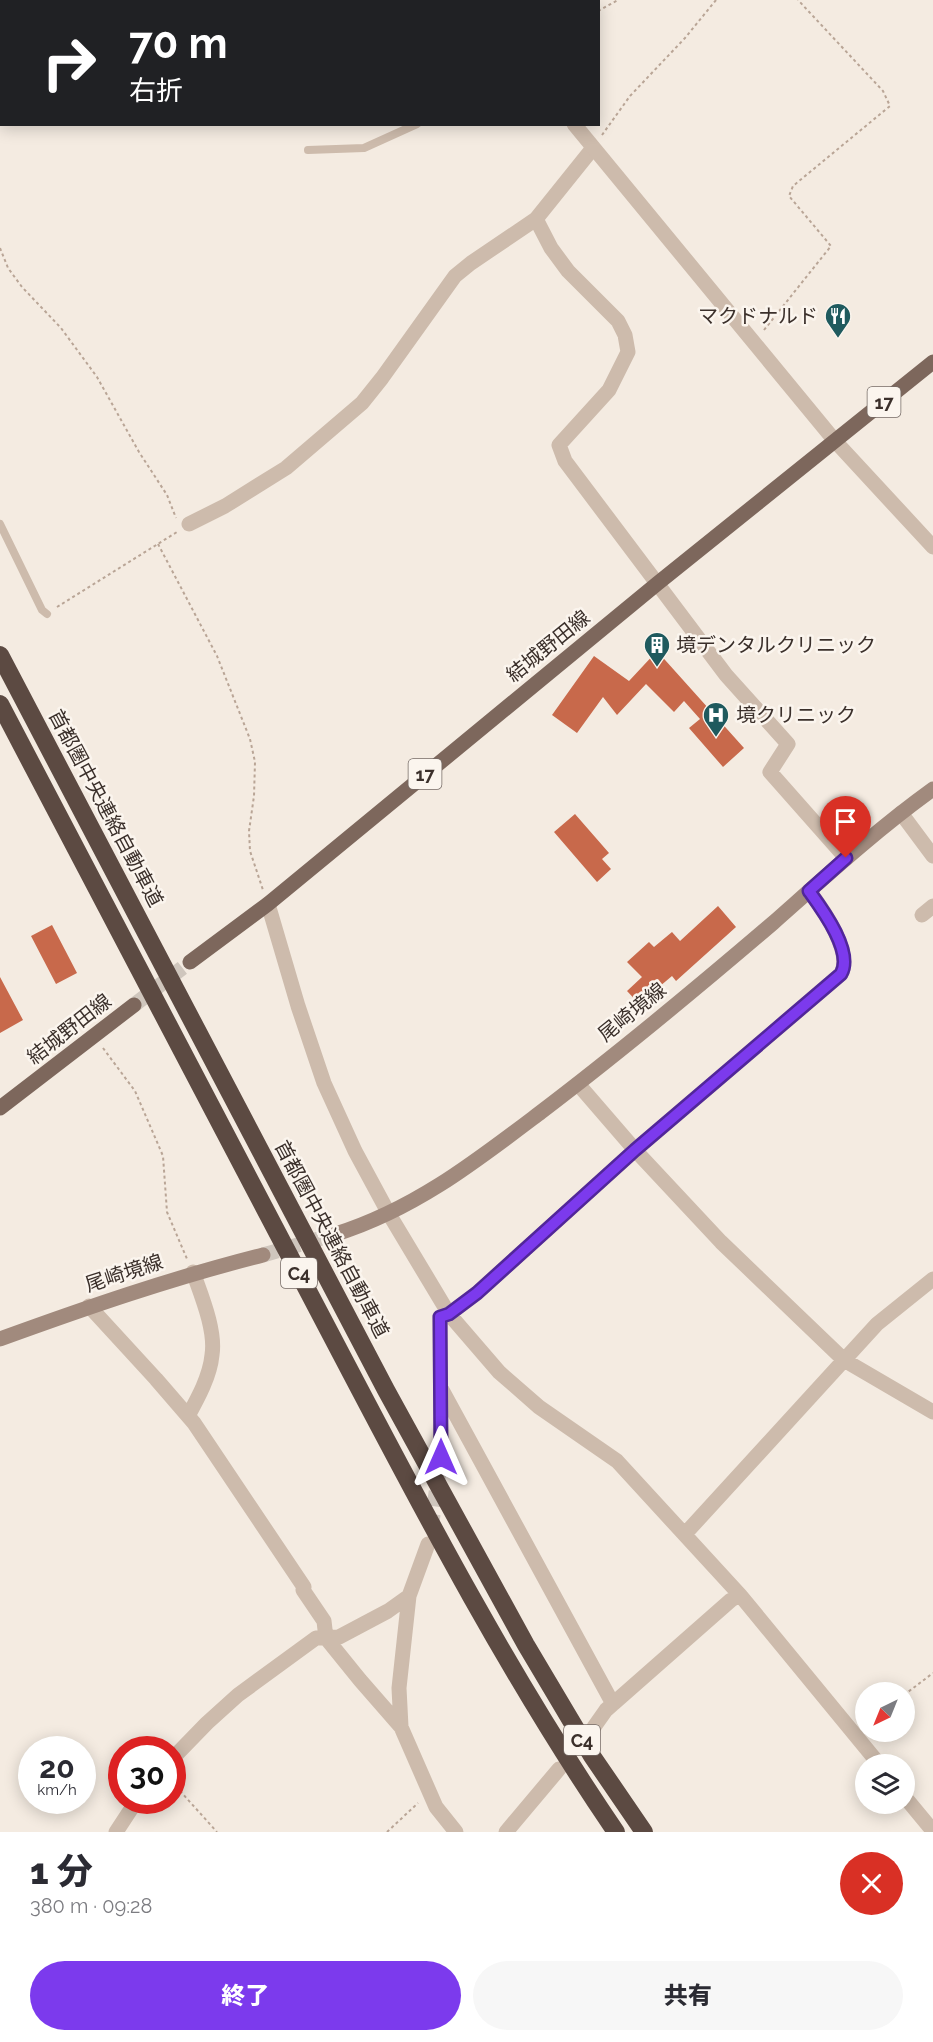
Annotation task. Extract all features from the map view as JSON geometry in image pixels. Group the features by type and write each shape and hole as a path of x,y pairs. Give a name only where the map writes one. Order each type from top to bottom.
{"highway":[{"name":"首都圏中央連絡自動車道","path":"0,655 386,1390 526,1645 592,1756 644,1832"},
{"name":"C4","path":"0,704 362,1394 479,1611 580,1780 615,1832"}],"main road":[{"name":"結城野田線","path":"190,962 268,904 658,583 933,362"},
{"name":"尾崎境線","path":"336,1234 389,1214 462,1171 578,1083 729,960 846,858 933,789"},
{"name":"結城野田線","path":"0,1108 134,1005"},
{"name":"尾崎境線","path":"0,1339 89,1306 193,1272 263,1255"}],"street":[{"path":"576,126 835,441 933,547"},
{"path":"183,522 225,506 286,468 362,404 455,276 471,262 536,219 593,148"},
{"path":"536,219 551,248 568,271 618,321 625,335 628,352 609,390 559,445 565,461 726,675 788,744 770,772 846,858"},
{"path":"901,813 933,856"},
{"path":"441,1457 440,1317 449,1314 485,1285 635,1150 841,974 844,968 843,950 821,907 809,891"},
{"path":"268,904 298,1006 324,1083 355,1151 389,1214 449,1314 499,1372 539,1407 617,1461 740,1595 871,1754"},
{"path":"578,1083 635,1150 721,1242 844,1360 933,1412"},
{"path":"188,1416 202,1390 213,1354 209,1322 193,1272"},
{"path":"685,1534 877,1324 933,1279"},
{"path":"89,1306 188,1416 304,1587 303,1590 324,1621 326,1638 401,1727 436,1807 456,1832"},
{"path":"440,1387 613,1704"},
{"path":"401,1727 399,1688 409,1596 428,1544"},
{"path":"594,1727 613,1704 731,1600 740,1595"},
{"path":"186,1745 238,1695 316,1638 339,1637 388,1611 409,1596"},
{"path":"506,1832 559,1769"},
{"path":"915,1809 933,1831"},
{"path":"116,1832 128,1814"}],"lane":[{"path":"308,150 364,148 413,126"},
{"path":"0,524 46,614"}],"path":[{"path":"600,10 618,0"},
{"path":"593,148 630,96 685,38 716,0"},
{"path":"753,343 831,246 789,196 793,186 890,106 884,91 798,0"},
{"path":"0,249 8,268 22,287 61,328 97,377 139,452 183,522 158,544 46,614"},
{"path":"158,544 217,656 249,739 255,762 254,796 249,831 250,851 268,904"},
{"path":"94,1035 135,1091 163,1156 167,1212 193,1272"},
{"path":"915,1687 933,1673"},
{"path":"387,1832 429,1792"},
{"path":"186,1798 217,1832"}],"building":[{"path":"657,651 744,748 723,767 689,728 700,719 684,701 674,712 646,684 617,715 603,697 577,733 552,715 594,656 629,681"},
{"path":"575,814 609,853 602,859 611,869 597,882 554,832"},
{"path":"718,906 736,927 676,981 672,976 653,992 655,994 642,1007 627,991 642,977 627,962 649,942 654,947 672,932 680,941"},
{"path":"52,925 77,973 56,984 31,936"},
{"path":"0,977 23,1020 0,1033"}],"tunnel":[{"path":"134,1005 190,962"},
{"path":"263,1255 336,1234"},
{"path":"431,1529 441,1457"}],"place":[{"name":"マクドナルド","path":"838,339"},
{"name":"境デンタルクリニック","path":"657,668"},
{"name":"境クリニック","path":"716,738"}],"route":[{"path":"441,1457 440,1317 449,1314 477,1293 635,1150 841,974 844,968 843,950 821,907 809,891 846,858"}]}
